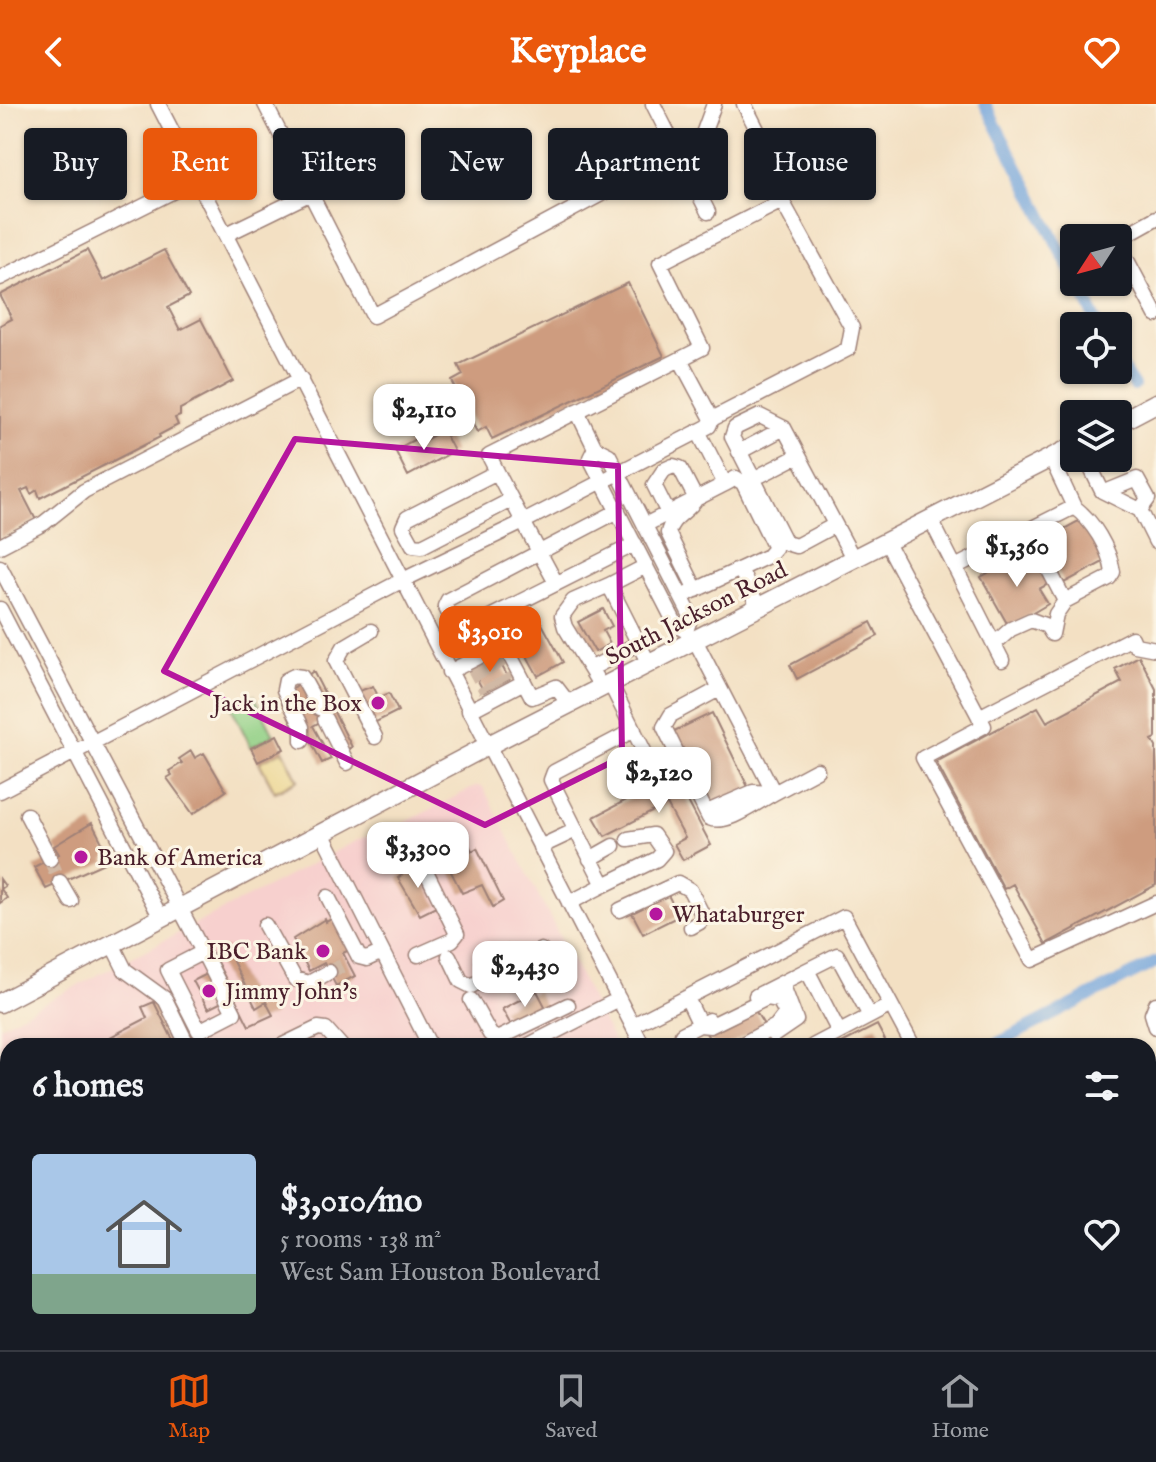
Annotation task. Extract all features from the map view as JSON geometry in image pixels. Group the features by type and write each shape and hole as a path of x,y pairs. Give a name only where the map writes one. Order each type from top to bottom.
{"main road":[{"path":"1132,416 1156,403"},
{"name":"South Jackson Road","path":"0,1003 649,664 691,638 759,608 1060,453"}],"street":[{"path":"158,104 171,128"},
{"path":"265,104 277,128"},
{"path":"653,104 665,128"},
{"path":"705,128 714,104"},
{"path":"744,104 756,128"},
{"path":"0,278 156,200"},
{"path":"209,200 639,1038"},
{"path":"227,234 297,200"},
{"path":"312,200 373,316 590,200"},
{"path":"702,200 708,212"},
{"path":"0,791 403,580 523,522 709,426 712,419 848,349 853,339 852,328 782,201 660,263 660,269 702,348 489,456 511,500 523,522 539,552 556,583"},
{"path":"1155,310 1120,247 1122,237 1156,218"},
{"path":"680,359 712,419"},
{"path":"0,546 44,523 84,491 301,379"},
{"path":"577,411 595,448 609,455 659,552 691,616 691,638"},
{"path":"835,525 796,546 786,543 739,452 733,431 754,418 767,417 784,428 854,560"},
{"path":"739,452 784,428"},
{"path":"698,431 725,484"},
{"path":"595,448 590,458 676,625 691,638 774,793"},
{"path":"761,475 798,456"},
{"path":"994,644 1011,629 1031,620 1047,626 1052,634 1056,614 1065,601 1109,578 1113,572 1111,561 1089,517 1074,507 1051,458"},
{"path":"668,513 654,485 664,470 673,466 680,468 696,499"},
{"path":"497,472 407,518 403,527 413,545 422,546 511,500"},
{"path":"1094,472 1105,492 1140,510 1156,542"},
{"path":"645,525 736,478 743,483 775,548 768,556 681,597"},
{"path":"1105,492 1137,479 1148,499 1140,510"},
{"path":"696,499 688,511 669,524 668,533 696,590"},
{"path":"955,567 1074,507"},
{"path":"618,511 448,600 445,606 456,627 464,630 635,544"},
{"path":"931,520 1002,660"},
{"path":"1028,530 1065,601"},
{"path":"887,543 984,726 923,758 1032,960 1156,903"},
{"path":"652,767 634,730 591,665 572,615 609,585 659,552"},
{"path":"0,567 203,952 234,1013 199,1031 168,970 203,952"},
{"path":"740,569 759,608"},
{"path":"609,585 649,664"},
{"path":"0,609 161,918"},
{"path":"371,631 341,650 336,661 375,737"},
{"path":"979,717 1132,638 1135,645 1156,649"},
{"path":"591,665 639,643"},
{"path":"449,672 482,658 504,644 502,689"},
{"path":"302,741 302,727 284,690 286,680 294,676 302,677 347,763"},
{"path":"469,711 502,689 532,697 556,687 569,704"},
{"path":"719,689 671,715 664,727 707,812 717,821 817,770"},
{"path":"532,697 543,718"},
{"path":"604,885 551,780 554,772 634,730"},
{"path":"27,815 50,859"},
{"path":"540,847 576,830"},
{"path":"322,833 426,1038"},
{"path":"569,903 657,859 664,851 653,835 628,839"},
{"path":"590,859 613,846"},
{"path":"416,851 457,934 452,940 418,955"},
{"path":"60,882 71,901"},
{"path":"620,910 678,883 690,890 702,914 700,922 691,927"},
{"path":"328,897 353,960 367,959 382,952"},
{"path":"633,1025 844,917 909,1038"},
{"path":"265,925 295,979 309,983 329,972"},
{"path":"112,944 125,970 165,999 184,1038"},
{"path":"449,956 461,981 471,986 541,950"},
{"path":"684,1038 682,1034 837,955 870,1016"},
{"path":"807,970 839,1032"},
{"path":"769,1038 794,1025 796,1020 782,983"},
{"path":"687,998 700,1025"},
{"path":"700,1025 710,1026 767,998 779,1000 786,1013 781,1022 753,1038"},
{"path":"543,1038 619,999"},
{"path":"471,1000 490,1034 496,1038"},
{"path":"1156,1004 1152,1014 1156,1027"},
{"path":"499,1038 568,1005"},
{"path":"828,1038 891,1005"},
{"path":"297,1038 318,1028 326,1029 334,1038"}],"highlighted area":[{"path":"295,439 618,466 622,757 485,825 164,671"}],"shaded area":[{"path":"476,786 483,787 612,1038 0,1038 0,1026 361,838 381,835"}],"green space":[{"path":"254,695 274,735 251,747 231,707"}],"sand":[{"path":"283,750 298,780 275,792 259,762"}],"building":[{"path":"87,250 103,281 164,250 189,296 168,307 180,330 201,319 233,381 180,409 180,416 175,418 178,425 160,437 40,498 37,490 31,494 28,488 21,491 36,520 0,538 0,325 12,319 0,295"},
{"path":"628,283 664,356 492,439 486,427 477,432 452,381 463,375 458,365"},
{"path":"443,430 454,451 408,476 395,450 421,436 423,441"},
{"path":"1084,518 1107,560 1064,583 1042,541"},
{"path":"1021,554 1030,570 1040,565 1050,583 1039,589 1048,604 1009,627 981,577"},
{"path":"603,609 612,626 603,631 610,644 595,652 578,622"},
{"path":"541,622 563,662 538,676 516,636"},
{"path":"871,622 878,636 797,679 790,665"},
{"path":"496,655 509,679 484,692 471,668"},
{"path":"1139,656 1156,689 1156,738 1152,740 1156,747 1156,885 1046,944 1013,884 1004,889 936,762 1038,707 1047,722 1122,682 1115,669"},
{"path":"313,671 352,747 344,751 327,718 313,726 331,759 322,763 297,715 290,691"},
{"name":"Jack in the Box","path":"373,686 379,698 389,693 398,711 372,724 354,693"},
{"path":"712,713 749,789 711,808 672,732"},
{"path":"277,735 284,749 258,762 251,748"},
{"path":"191,751 195,758 204,753 226,791 193,814 167,778 172,775 169,771 182,763 179,759"},
{"path":"674,775 711,845 683,860 674,844 685,838 667,804 605,836 594,817"},
{"name":"Bank of America","path":"92,823 109,856 104,859 106,862 46,889 34,867 59,854 54,846"},
{"path":"469,845 472,851 477,848 503,901 493,907 482,885 462,893 447,864 455,859 452,854"},
{"path":"415,864 438,906 420,915 398,878"},
{"path":"0,879 5,886 1,889 7,898 0,903"},
{"name":"Whataburger","path":"668,895 679,916 643,934 632,913"},
{"name":"IBC Bank","path":"333,918 349,950 343,953 355,976 336,986 324,963 309,971 293,939 325,919 326,922"},
{"path":"507,945 513,958 481,974 475,962"},
{"path":"226,947 256,1008 266,1002 273,1015 249,1026 213,954"},
{"name":"Jimmy John's","path":"209,973 224,1001 208,1009 193,981"},
{"path":"537,991 547,1010 512,1027 502,1009"},
{"path":"154,1002 172,1038 108,1038 147,1018 142,1007"},
{"path":"753,1007 764,1025 740,1038 709,1038 706,1033"},
{"path":"877,1025 884,1038 852,1038"}],"waterway":[{"path":"985,104 1060,250"},
{"path":"1084,296 1092,312"},
{"path":"1008,1038 1156,962"}],"tunnel":[{"path":"493,657 506,681"},
{"path":"485,661 497,686"},
{"path":"473,667 486,691"},
{"path":"50,859 60,882"},
{"path":"329,972 348,963"}],"place":[{"name":"Jack in the Box","path":"378,703"},
{"name":"Bank of America","path":"81,857"},
{"name":"Whataburger","path":"656,914"},
{"name":"IBC Bank","path":"323,951"},
{"name":"Jimmy John's","path":"209,991"}]}
